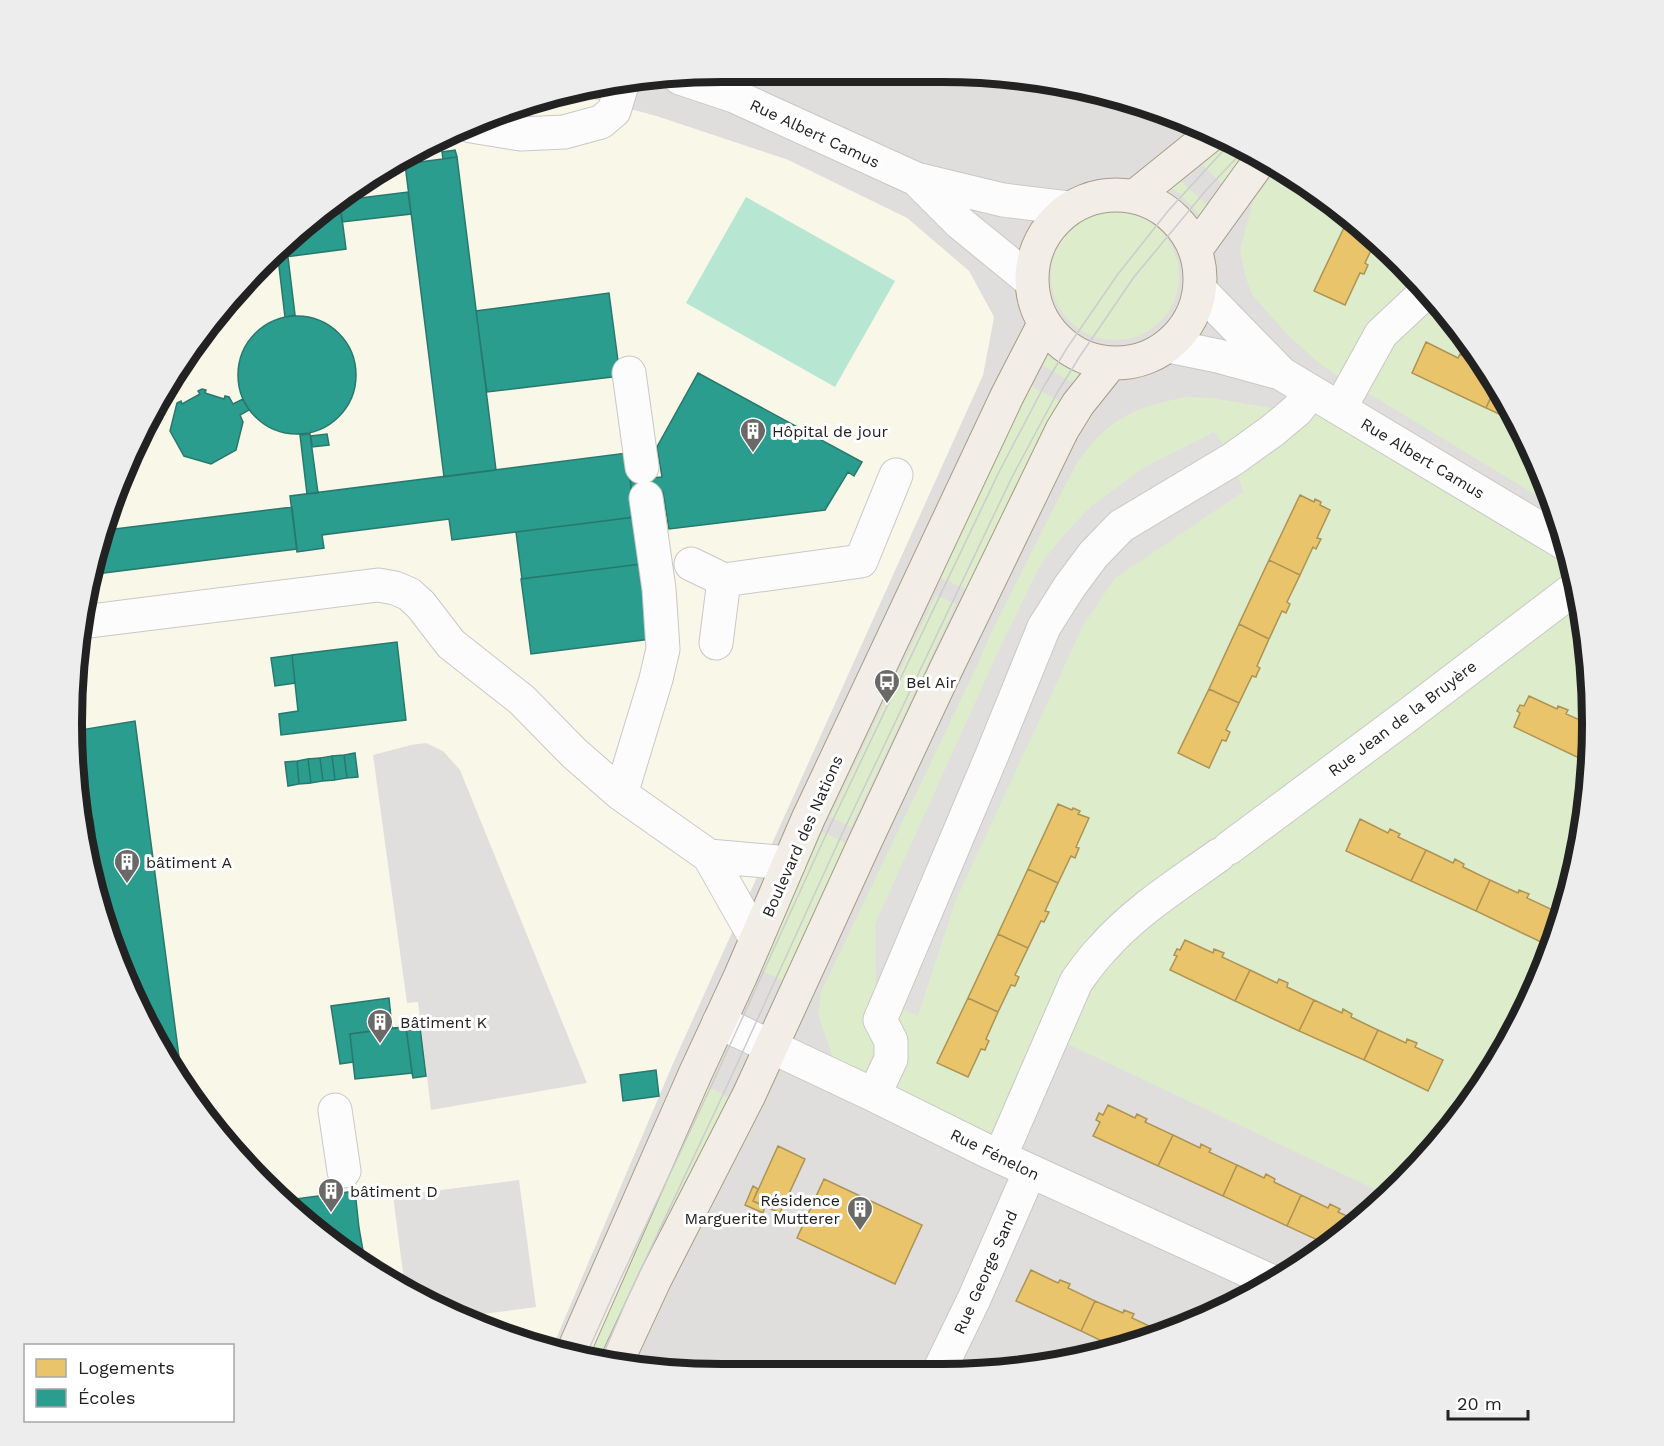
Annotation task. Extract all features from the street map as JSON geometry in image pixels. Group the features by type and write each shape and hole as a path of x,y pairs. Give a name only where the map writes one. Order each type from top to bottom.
{"main road":[{"path":"1135,196 1204,139"},
{"path":"1196,249 1256,166"},
{"path":"1112,193 1135,196 1168,211 1182,224 1196,249 1201,270 1200,290 1190,321 1169,346 1141,360 1110,364 1080,356 1063,346 1044,324 1031,281 1040,241 1068,208 1089,197 1112,193"},
{"name":"Boulevard des Nations","path":"575,1346 826,781 1002,407 1044,324"},
{"path":"620,1355 655,1279 749,1095 942,677 1062,430 1078,404 1110,364"}],"street":[{"name":"Rue Albert Camus","path":"720,82 737,84 916,179 1003,200 1068,208"},
{"path":"485,128 521,134 564,132 601,122 614,111 620,91"},
{"name":"Rue Albert Camus","path":"916,179 960,223 1031,281"},
{"name":"Rue Albert Camus","path":"1200,290 1282,374 1554,537"},
{"path":"1340,408 1381,334 1420,298"},
{"name":"Rue Albert Camus","path":"1169,346 1218,356 1282,374"},
{"path":"621,794 663,649 659,590 629,373"},
{"path":"874,1095 891,1059 891,1041 880,1020 1044,627 1093,555 1121,526 1248,447 1297,410 1311,392"},
{"path":"691,564 724,580 861,561 896,475"},
{"path":"716,643 724,580"},
{"path":"91,621 378,585 395,588 409,594 421,605 451,644 522,700 574,753 621,794 709,855 756,939"},
{"name":"Rue Jean de la Bruyère","path":"1000,1157 1076,982 1103,946 1142,911 1404,718 1568,593"},
{"path":"709,855 789,863"},
{"name":"Rue Fénelon","path":"719,1022 1000,1157 1262,1277"},
{"path":"336,1110 344,1171"},
{"name":"Rue George Sand","path":"942,1364 974,1299 1030,1171"}],"shaded area":[{"path":"723,82 983,84 1025,88 1107,104 1186,131 1261,168 1297,190 1363,241 1389,265 1453,339 1474,367 1496,403 1533,478 1560,557 1569,598 1576,639 1582,723 1576,807 1569,848 1548,929 1533,968 1496,1043 1474,1079 1423,1145 1394,1176 1363,1205 1297,1256 1261,1278 1186,1315 1107,1342 1066,1351 1025,1358 941,1364 681,1362 639,1358 555,1341 674,1061 983,375 994,317 969,271 907,218 788,160 656,116 587,97 639,88"},
{"path":"587,97 656,116 788,160 907,218 969,271 994,317 983,375 674,1061 555,1341 478,1315 440,1297 367,1256 301,1205 241,1145 190,1079 149,1006 116,929 95,848 84,765 82,723 88,639 104,557 116,517 131,478 168,403 190,367 215,333 270,270 301,241 367,190 403,168 478,131 517,116"},
{"path":"1214,432 1233,459 1243,492 1115,578 1083,626 955,902 918,1016 876,996 875,924 998,652 1040,565 1091,506 1145,467"},
{"path":"426,743 443,751 460,770 587,1083 431,1110 418,1002 407,1003 373,755"},
{"path":"519,1180 536,1307 477,1315 404,1278 393,1196"}],"green space":[{"path":"1212,144 1249,162 1226,188 1196,158"},
{"path":"1175,175 1210,208 1203,218 1179,193 1165,184"},
{"path":"1272,175 1331,215 1394,270 1423,301 1474,367 1515,440 1541,498 1337,376 1290,337 1252,295 1245,275 1240,250 1253,201"},
{"path":"746,197 895,281 835,387 686,303"},
{"path":"1115,212 1139,217 1160,231 1174,252 1179,276 1174,300 1160,321 1139,335 1115,340 1091,335 1070,321 1056,300 1051,276 1056,252 1070,231 1091,217"},
{"path":"1045,353 1068,369 1085,376 1078,386 1039,363"},
{"path":"1029,385 1067,405 975,593 932,574"},
{"path":"1186,397 1212,398 1277,409 1340,408 1554,537 1560,557 1576,639 1582,723 1576,807 1560,889 1533,968 1496,1043 1474,1079 1449,1113 1423,1145 1378,1191 1053,1037 1000,1157 841,1080 820,1020 818,1012 821,992 992,631 1075,466 1110,426 1135,411"},
{"path":"936,595 956,604 851,827 830,817"},
{"path":"814,828 854,847 788,983 753,967"},
{"path":"699,1082 736,1101 614,1354 581,1347"}],"building: Logements":[{"path":"1345,226 1372,249 1365,263 1368,265 1364,274 1360,273 1345,305 1314,291"},
{"path":"1426,342 1458,358 1460,354 1467,358 1492,396 1486,408 1412,373"},
{"path":"1492,396 1503,416 1486,408"},
{"path":"1300,495 1314,502 1315,499 1321,502 1320,505 1330,510 1317,538 1321,539 1316,549 1313,547 1300,575 1269,560"},
{"path":"1269,560 1300,575 1287,602 1290,604 1286,613 1282,611 1269,639 1239,624"},
{"path":"1239,624 1269,639 1257,666 1260,668 1256,677 1252,676 1239,703 1209,689"},
{"path":"1209,689 1239,703 1226,730 1230,732 1226,741 1222,740 1209,768 1178,753"},
{"path":"1529,696 1557,709 1558,706 1568,710 1566,714 1582,721 1579,758 1514,727 1520,713 1517,711 1520,705 1524,706"},
{"path":"1058,804 1080,811 1078,814 1089,818 1076,847 1079,848 1075,858 1071,856 1058,883 1028,869"},
{"path":"1360,819 1388,833 1390,829 1400,834 1398,837 1426,850 1411,881 1346,851"},
{"path":"1426,850 1453,863 1455,859 1464,864 1463,867 1490,880 1476,911 1411,881"},
{"path":"1028,869 1058,883 1045,911 1049,912 1044,922 1041,921 1028,948 998,934"},
{"path":"1490,880 1518,893 1519,890 1529,894 1527,898 1554,910 1541,942 1476,911"},
{"path":"998,934 1028,948 1015,975 1019,977 1015,986 1011,985 998,1012 968,998"},
{"path":"1185,940 1213,953 1214,949 1224,953 1222,957 1250,970 1235,1001 1170,970 1177,956 1174,955 1177,949 1180,950"},
{"path":"1250,970 1277,983 1279,979 1288,983 1287,987 1314,1000 1299,1031 1235,1001"},
{"path":"968,998 998,1012 986,1039 989,1041 985,1050 981,1049 968,1077 937,1063"},
{"path":"1314,1000 1342,1013 1343,1009 1352,1014 1351,1017 1378,1030 1364,1060 1299,1031"},
{"path":"1378,1030 1406,1043 1407,1039 1417,1043 1415,1047 1443,1060 1428,1091 1364,1060"},
{"path":"1108,1105 1135,1118 1137,1114 1147,1119 1145,1122 1173,1135 1158,1166 1093,1136 1100,1122 1096,1120 1099,1113 1103,1115"},
{"path":"1173,1135 1200,1148 1201,1144 1211,1149 1209,1152 1237,1165 1223,1196 1158,1166"},
{"path":"778,1146 805,1159 780,1213 753,1201"},
{"path":"1237,1165 1264,1178 1266,1174 1275,1179 1274,1182 1301,1195 1287,1226 1223,1196"},
{"name":"Résidence Marguerite Mutterer","path":"824,1179 922,1225 895,1284 797,1238"},
{"path":"753,1186 758,1189 753,1201 765,1207 763,1213 745,1205"},
{"path":"1301,1195 1328,1208 1330,1204 1340,1209 1338,1212 1349,1217 1318,1240 1287,1226"},
{"path":"1031,1270 1058,1283 1060,1280 1070,1284 1068,1288 1095,1301 1081,1331 1016,1301"},
{"path":"1095,1301 1123,1313 1124,1310 1134,1314 1132,1318 1153,1328 1105,1343 1081,1331"}],"building: Écoles":[{"path":"455,150 457,157 443,159 442,152"},
{"path":"457,157 496,470 444,477 405,167 413,163"},
{"path":"408,192 411,214 342,222 341,209 355,199"},
{"path":"341,209 346,249 284,257"},
{"path":"288,257 295,315 285,317 278,262"},
{"path":"609,293 620,376 487,392 476,311"},
{"path":"297,316 320,320 339,333 352,352 356,375 352,398 339,417 320,430 297,434 274,430 255,417 242,398 238,375 242,352 255,333 274,320"},
{"name":"Hôpital de jour","path":"698,373 862,462 854,476 848,472 825,510 669,529 663,492 632,497 630,480 662,477 657,447"},
{"path":"206,390 205,393 224,399 225,396 229,397 233,404 243,399 249,410 240,415 243,422 236,450 211,464 184,456 170,431 177,403 181,401 182,404 200,394 198,391"},
{"path":"310,434 318,493 307,494 300,435"},
{"path":"327,434 329,445 312,447 311,436"},
{"path":"627,453 635,517 452,540 449,519 322,535 324,548 297,552 290,496"},
{"path":"292,507 297,549 100,573 112,529"},
{"path":"635,517 641,564 522,579 516,532"},
{"path":"641,564 651,639 531,654 521,579"},
{"path":"397,642 406,720 281,735 279,714 298,711 292,655"},
{"path":"292,655 295,683 275,686 271,658"},
{"name":"bâtiment A","path":"135,721 180,1062 149,1006 116,929 95,848 93,819 90,819 88,807 82,730"},
{"path":"355,753 358,777 347,778 344,755"},
{"path":"344,755 347,778 335,780 332,756"},
{"path":"332,756 335,780 323,781 320,758"},
{"path":"320,758 323,781 311,783 308,759"},
{"path":"308,759 311,783 299,784 297,761"},
{"path":"297,761 299,784 288,786 285,762"},
{"path":"389,998 392,1028 350,1034 353,1062 340,1064 331,1006"},
{"name":"Bâtiment K","path":"389,998 392,1028 406,1027 405,1021 419,1019 426,1076 413,1078 412,1073 355,1079 353,1062 340,1064 331,1006"},
{"path":"419,1019 426,1076 413,1078 405,1021"},
{"name":"Bâtiment K","path":"406,1027 412,1073 355,1079 350,1034"},
{"path":"656,1070 659,1096 623,1101 620,1075"},
{"name":"bâtiment D","path":"355,1191 363,1253 333,1231 295,1199"}],"tram line":[{"path":"589,1349 829,828 999,472 1044,386 1118,274 1168,211 1224,149"},
{"path":"604,1352 842,834 1012,477 1057,393 1134,277 1207,189 1238,156"}],"place":[{"name":"Hôpital de jour","path":"753,454"},
{"name":"Bel Air","path":"887,705"},
{"name":"bâtiment A","path":"127,885"},
{"name":"Bâtiment K","path":"380,1045"},
{"name":"bâtiment D","path":"331,1214"},
{"name":"Résidence Marguerite Mutterer","path":"860,1232"}]}
